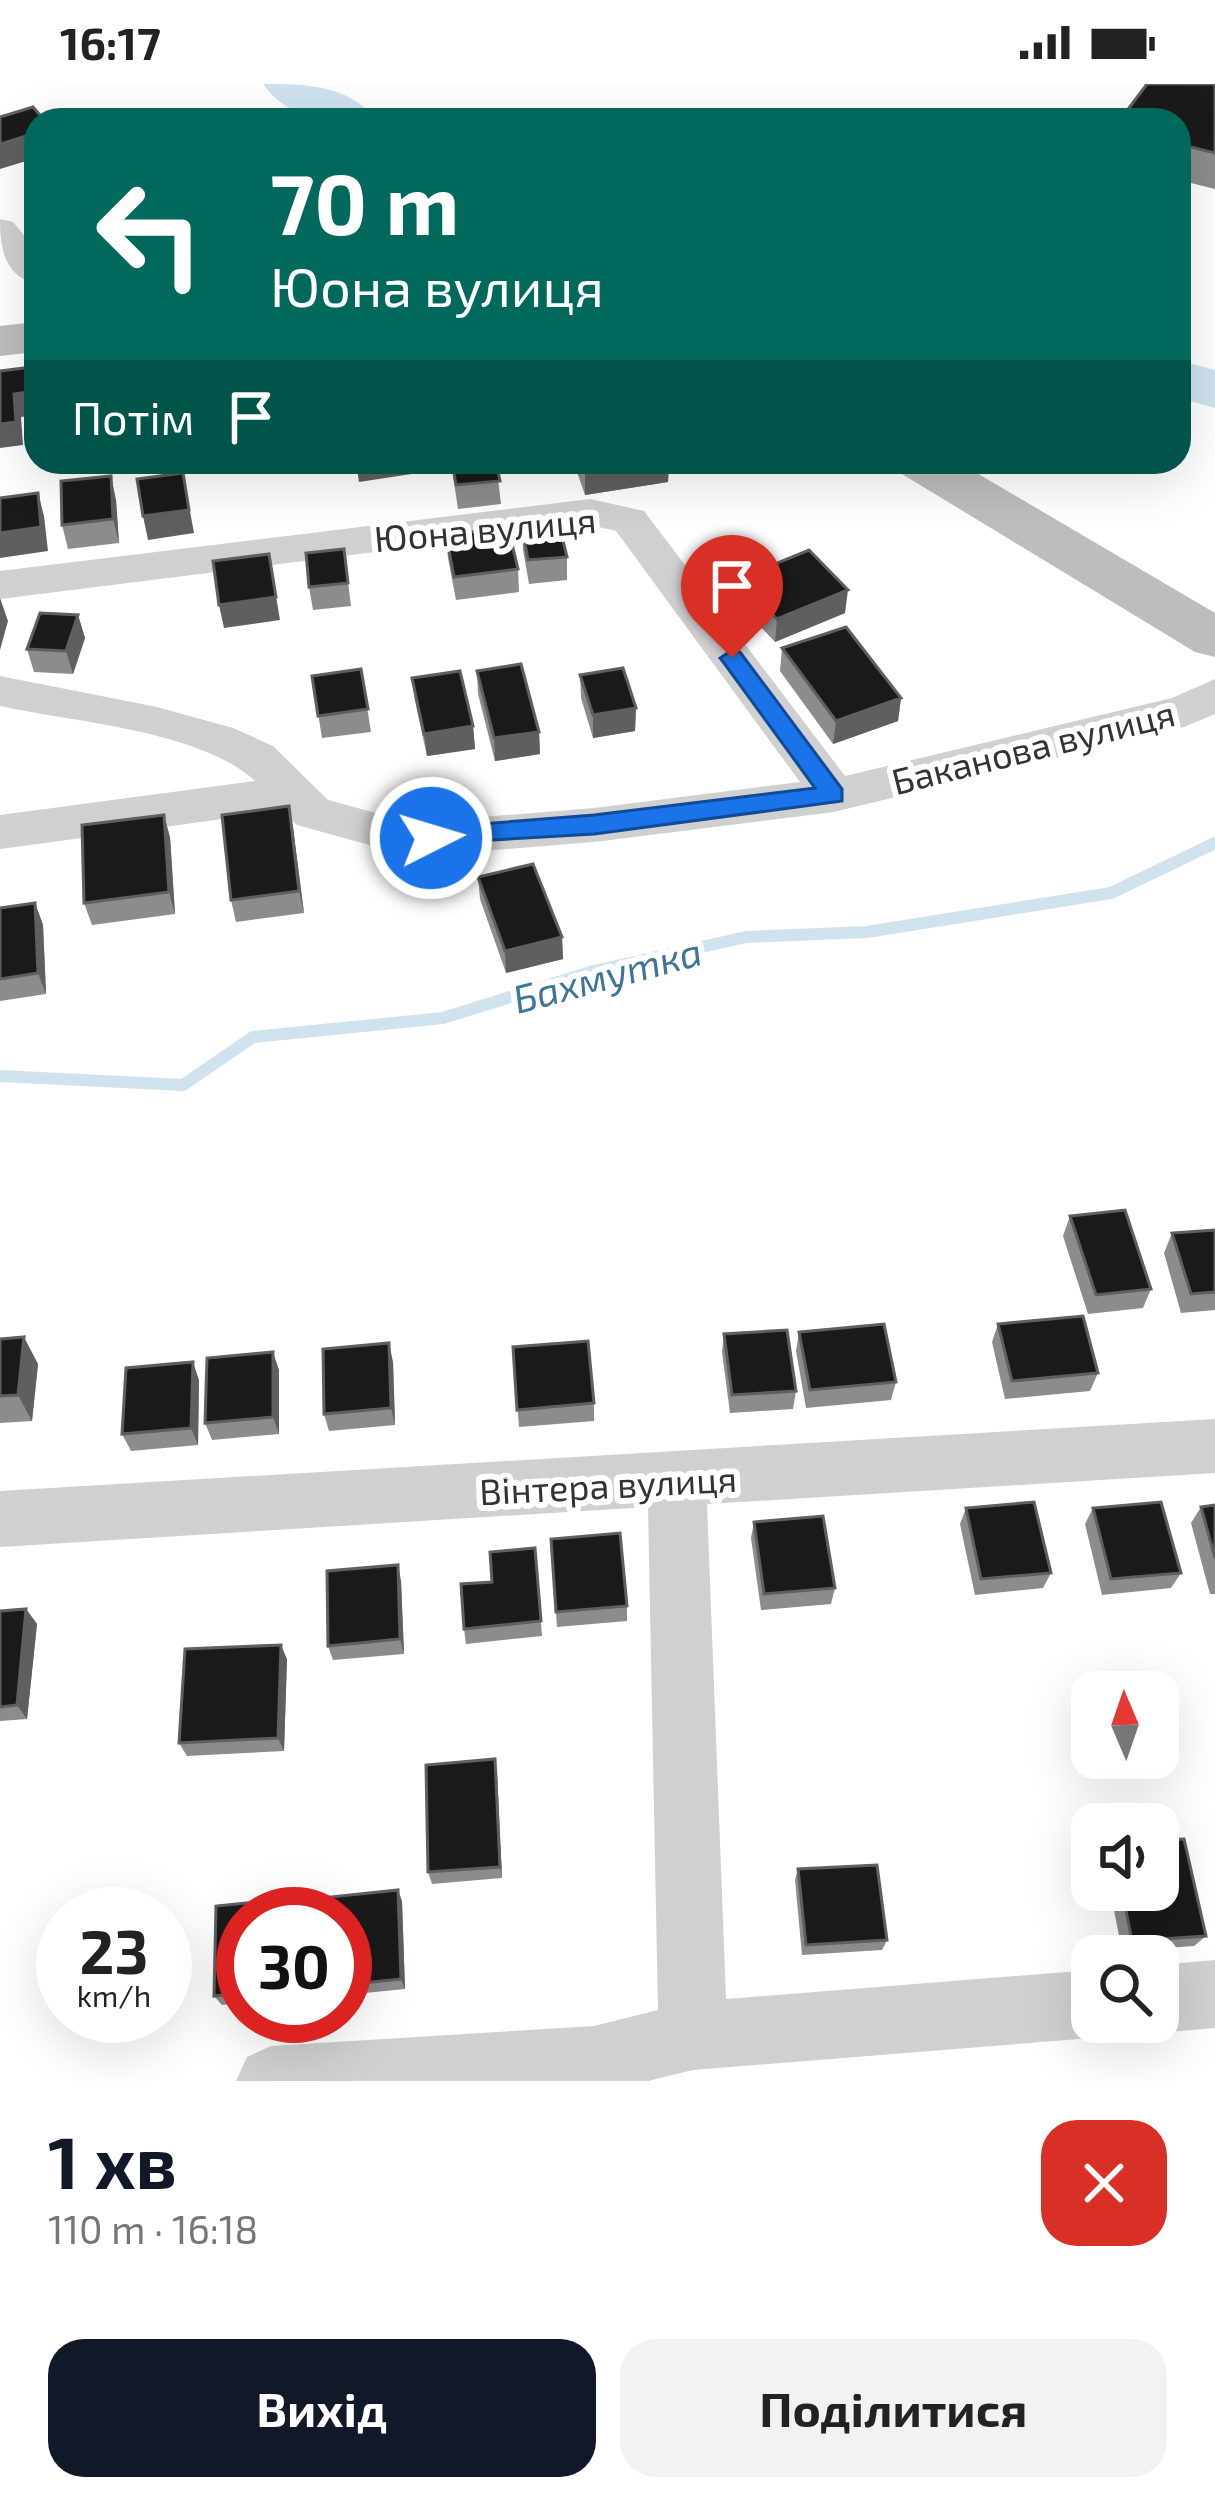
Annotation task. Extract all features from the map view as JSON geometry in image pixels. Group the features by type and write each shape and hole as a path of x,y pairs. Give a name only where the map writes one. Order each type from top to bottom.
{"street":[{"path":"0,230 24,259"},
{"path":"940,474 1215,638"},
{"name":"Юона вулиця","path":"0,585 590,512 630,520 834,795"},
{"name":"Баканова вулиця","path":"0,692 209,738 246,751 275,772 290,793 314,813 351,825 431,838 594,825 834,795 1184,711 1215,695"},
{"path":"0,832 290,793"},
{"name":"Вінтера вулиця","path":"0,1520 1215,1446"},
{"path":"677,1481 693,2036"},
{"path":"1179,1997 1215,1994"},
{"path":"271,2081 595,2071 693,2036 1071,2006"}],"building":[{"path":"1147,84 1215,84 1215,153 1191,147 1191,108 1129,108"},
{"path":"24,110 24,137 0,144 0,117"},
{"path":"24,368 24,393 14,394 16,422 0,424 0,371"},
{"path":"183,474 189,510 143,516 137,479"},
{"path":"454,474 499,474 500,481 456,485"},
{"path":"111,476 113,519 62,525 61,481"},
{"path":"38,493 41,527 0,533 0,498"},
{"path":"559,524 567,557 528,560 522,527"},
{"path":"508,527 518,569 454,577 446,535"},
{"path":"344,549 348,583 309,587 306,553"},
{"path":"809,550 848,590 777,619 739,579"},
{"path":"269,554 276,597 219,605 213,561"},
{"path":"40,613 78,615 66,651 27,649"},
{"path":"846,627 901,698 836,721 782,648"},
{"path":"521,664 539,732 494,738 477,671"},
{"path":"623,668 636,708 593,715 580,675"},
{"path":"361,669 368,709 318,716 312,676"},
{"path":"460,671 473,726 424,734 412,678"},
{"path":"289,806 299,891 231,900 222,815"},
{"path":"164,815 169,892 84,903 82,825"},
{"path":"533,864 562,937 505,951 478,877"},
{"path":"35,903 38,973 0,979 0,908"},
{"path":"1125,1210 1151,1289 1096,1295 1070,1216"},
{"path":"1215,1230 1215,1292 1191,1294 1172,1233"},
{"path":"1083,1316 1098,1373 1012,1381 998,1324"},
{"path":"884,1324 896,1382 810,1390 799,1332"},
{"path":"787,1330 796,1391 732,1395 724,1334"},
{"path":"24,1337 18,1395 0,1396 0,1339"},
{"path":"588,1341 594,1403 517,1410 513,1347"},
{"path":"389,1343 391,1408 324,1414 323,1349"},
{"path":"273,1352 273,1417 205,1423 207,1358"},
{"path":"193,1362 191,1428 122,1434 126,1368"},
{"path":"1034,1502 1051,1573 981,1579 966,1508"},
{"path":"1161,1502 1181,1573 1111,1579 1093,1508"},
{"path":"1215,1505 1215,1558 1201,1507"},
{"path":"823,1516 835,1588 764,1594 754,1522"},
{"path":"620,1533 627,1606 556,1612 551,1539"},
{"path":"535,1548 541,1621 464,1629 461,1584 492,1582 490,1552"},
{"path":"398,1565 400,1639 328,1646 327,1571"},
{"path":"26,1609 17,1705 0,1707 0,1611"},
{"path":"281,1645 278,1738 179,1743 185,1649"},
{"path":"495,1759 500,1867 428,1872 426,1765"},
{"path":"1179,1839 1184,1839 1206,1936 1131,1935 1126,1911 1179,1911"},
{"path":"877,1865 887,1940 806,1945 798,1869"},
{"path":"398,1890 401,1979 372,1982 372,1893"}],"waterway":[{"path":"288,84 329,108"},
{"path":"1191,382 1215,390"},
{"name":"Бахмутка","path":"0,1076 183,1085 253,1037 443,1018 594,971 746,937 867,932 1111,893 1215,843"}],"route":[{"path":"431,838 594,825 834,795 732,658"}]}
